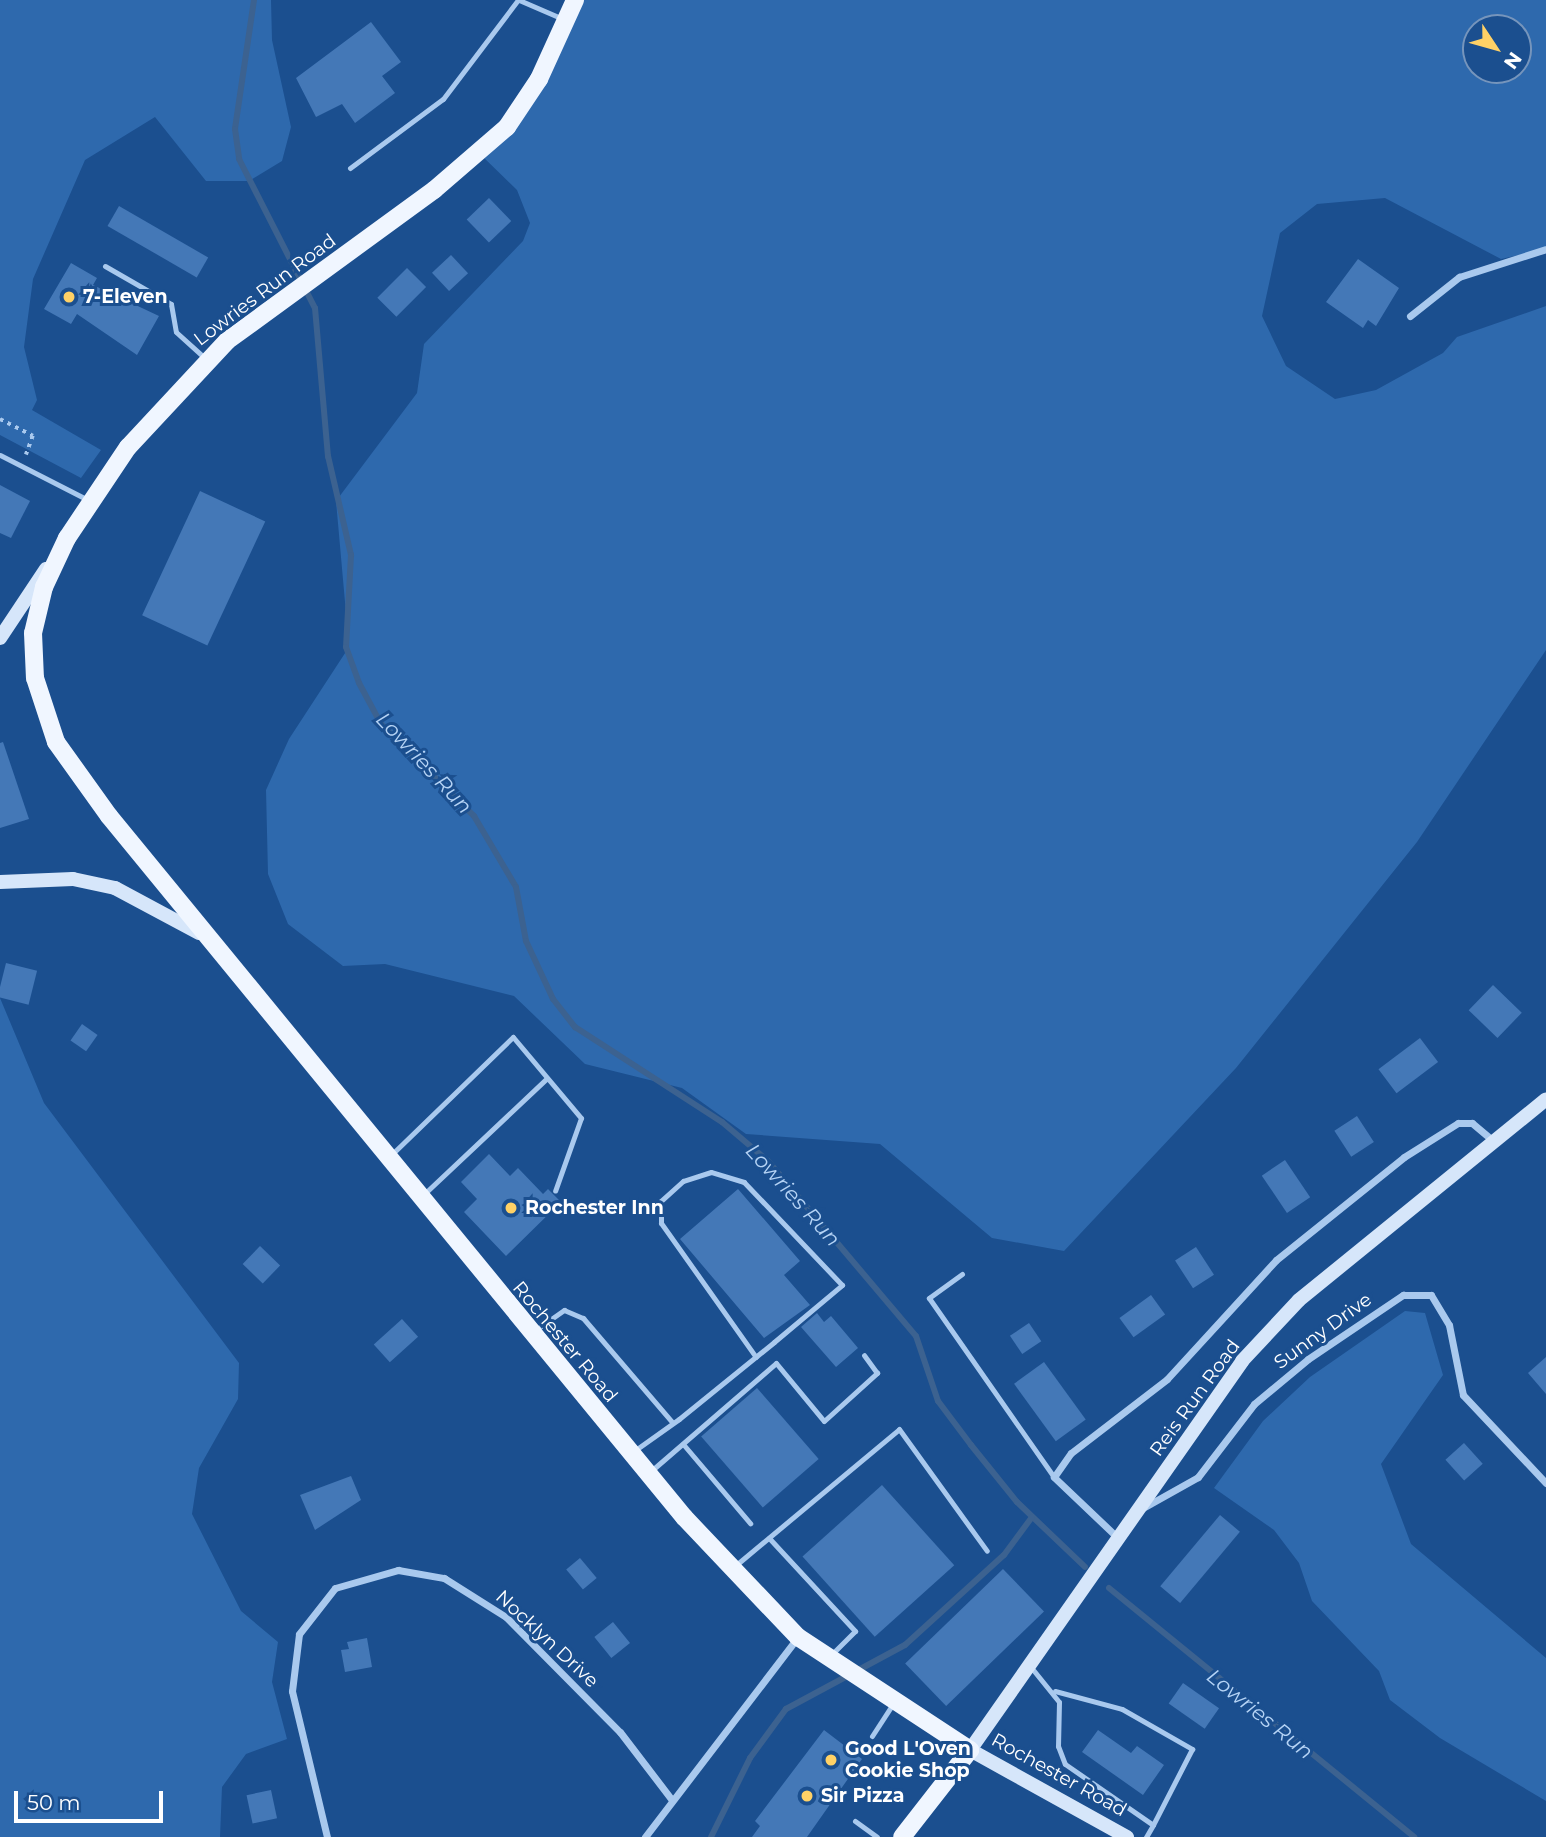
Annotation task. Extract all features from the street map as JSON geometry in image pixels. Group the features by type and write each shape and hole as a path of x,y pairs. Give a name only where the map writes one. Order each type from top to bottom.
{"main road":[{"name":"Lowries Run Road","path":"67,538 90,501 155,413 207,359 495,139 528,98 575,0"},
{"path":"67,538 33,633 35,678 48,722 87,787 219,949"},
{"name":"Rochester Road","path":"219,949 418,1199 731,1569 797,1637 893,1704 970,1750"},
{"path":"902,1837 970,1750"}],"street":[{"path":"1410,316 1459,277 1546,249"},
{"name":"Lowries Run Road","path":"0,638 67,538"},
{"name":"Rochester Road","path":"0,882 73,879 115,888 148,901 219,949"},
{"name":"Reis Run Road","path":"970,1750 1140,1510 1198,1419 1283,1318 1492,1140 1546,1099"},
{"path":"1120,1539 1054,1477 1072,1453 1167,1379 1276,1260 1356,1194 1458,1123 1472,1123 1492,1140"},
{"name":"Sunny Drive","path":"1140,1510 1177,1494 1219,1454 1254,1404 1360,1320 1403,1295 1431,1295 1449,1325 1463,1395 1546,1483"},
{"name":"Nocklyn Drive","path":"327,1837 292,1691 299,1634 335,1588 398,1570 443,1578 506,1617 620,1732 672,1800"},
{"path":"645,1837 797,1637"},
{"name":"Rochester Road","path":"970,1750 1127,1837"}],"lane":[{"path":"350,169 443,99 519,0 565,21"},
{"path":"104,265 171,304 176,332 207,359"},
{"path":"0,455 90,501"},
{"path":"387,1159 513,1037 581,1118 555,1191"},
{"path":"418,1199 547,1079"},
{"path":"631,1453 756,1357 842,1285 744,1182 711,1172 683,1181 661,1201 661,1223 756,1357"},
{"path":"962,1274 929,1298 1054,1477"},
{"path":"531,1334 564,1310 583,1318 651,1390 673,1423"},
{"path":"648,1474 776,1363 824,1421 877,1373 864,1355"},
{"path":"731,1569 900,1429 987,1551"},
{"path":"683,1444 750,1523"},
{"path":"769,1538 855,1631 827,1658"},
{"path":"1030,1666 1055,1691 1122,1709 1192,1749 1146,1837"},
{"path":"1055,1691 1065,1764 1153,1825"},
{"path":"872,1736 893,1704"},
{"path":"855,1821 877,1837"}],"path":[{"path":"0,419 33,436 22,466"}],"shaded area":[{"path":"0,0 271,0 272,40 291,127 282,161 249,181 206,181 155,117 85,160 33,279 24,347 37,400 32,410 101,450 81,478 0,435"},
{"path":"575,0 1546,0 1546,249 1501,259 1385,198 1317,204 1280,233 1262,316 1286,366 1335,399 1376,390 1443,353 1457,337 1546,306 1546,650 1417,842 1236,1068 1064,1251 992,1238 880,1144 746,1134 682,1088 585,1064 514,996 385,964 343,966 288,924 268,874 266,790 289,739 349,647 336,501 417,393 424,344 523,241 530,223 517,190 479,153 495,139"},
{"path":"0,998 44,1103 239,1363 238,1399 199,1468 192,1514 241,1611 278,1642 272,1682 287,1739 246,1754 222,1787 220,1837 0,1837"},
{"path":"1405,1311 1425,1313 1443,1375 1381,1464 1411,1544 1546,1658 1546,1801 1440,1738 1390,1700 1379,1671 1312,1601 1299,1563 1274,1530 1214,1488 1263,1421 1310,1377"}],"building":[{"path":"371,22 401,62 382,76 395,93 355,123 342,104 316,117 296,78"},
{"path":"489,198 511,221 489,243 467,220"},
{"path":"119,206 208,258 197,277 108,226"},
{"path":"451,255 468,273 449,291 432,273"},
{"path":"1358,259 1399,288 1376,326 1368,320 1363,328 1326,302"},
{"name":"7-Eleven","path":"71,263 97,278 93,285 159,316 137,355 77,314 71,324 44,309"},
{"path":"407,268 426,287 396,317 377,298"},
{"path":"0,485 30,501 11,538 0,533"},
{"path":"200,491 265,521 207,646 142,615"},
{"path":"3,742 29,819 0,828 0,743"},
{"path":"6,963 37,971 29,1005 0,998"},
{"path":"1493,985 1522,1013 1497,1038 1469,1010"},
{"path":"82,1024 98,1035 86,1051 71,1040"},
{"path":"1420,1038 1438,1062 1397,1093 1378,1069"},
{"path":"1357,1116 1374,1142 1351,1157 1334,1131"},
{"name":"Rochester Inn","path":"489,1154 510,1176 518,1168 543,1194 548,1189 561,1202 506,1256 464,1212 477,1199 461,1182"},
{"path":"1285,1160 1310,1197 1287,1213 1262,1176"},
{"path":"738,1189 800,1261 784,1275 810,1305 764,1338 680,1239"},
{"path":"260,1246 280,1265 263,1283 243,1264"},
{"path":"1196,1247 1214,1275 1193,1288 1175,1261"},
{"path":"1151,1295 1165,1314 1134,1337 1119,1318"},
{"path":"817,1313 824,1322 831,1316 858,1348 836,1367 801,1327"},
{"path":"402,1319 418,1337 390,1362 374,1344"},
{"path":"1029,1323 1041,1341 1022,1354 1010,1336"},
{"path":"1546,1357 1546,1394 1528,1373"},
{"path":"1044,1362 1086,1419 1056,1441 1014,1384"},
{"path":"757,1388 819,1459 763,1507 701,1437"},
{"path":"1464,1443 1483,1464 1464,1481 1445,1460"},
{"path":"351,1476 361,1500 315,1530 300,1495"},
{"path":"882,1485 954,1565 875,1637 802,1557"},
{"path":"1220,1515 1240,1532 1180,1603 1160,1586"},
{"path":"580,1558 597,1578 583,1589 566,1570"},
{"path":"1003,1569 1044,1611 946,1706 905,1663"},
{"path":"613,1622 630,1643 611,1658 594,1637"},
{"path":"367,1638 372,1667 345,1672 341,1650 349,1649 347,1642"},
{"path":"1183,1683 1219,1708 1205,1729 1169,1703"},
{"path":"824,1730 862,1759 807,1837 752,1837 760,1826 755,1821"},
{"path":"1098,1730 1131,1753 1137,1746 1164,1765 1143,1795 1082,1752"},
{"path":"271,1790 277,1818 253,1824 247,1795"}],"waterway":[{"name":"Lowries Run","path":"254,0 235,129 239,159 315,308 328,456 351,555 346,647 359,683 381,724 474,816 516,887 526,941 553,999 575,1027 722,1122 768,1161 916,1336 938,1401 971,1445 1017,1502 1085,1567"},
{"path":"711,1837 750,1758 786,1709 905,1645 1004,1555 1032,1517"},
{"name":"Lowries Run","path":"1109,1588 1414,1837"}],"place":[{"name":"7-Eleven","path":"69,297"},
{"name":"Rochester Inn","path":"511,1208"},
{"name":"Good L'Oven Cookie Shop","path":"831,1760"},
{"name":"Sir Pizza","path":"807,1796"}]}
